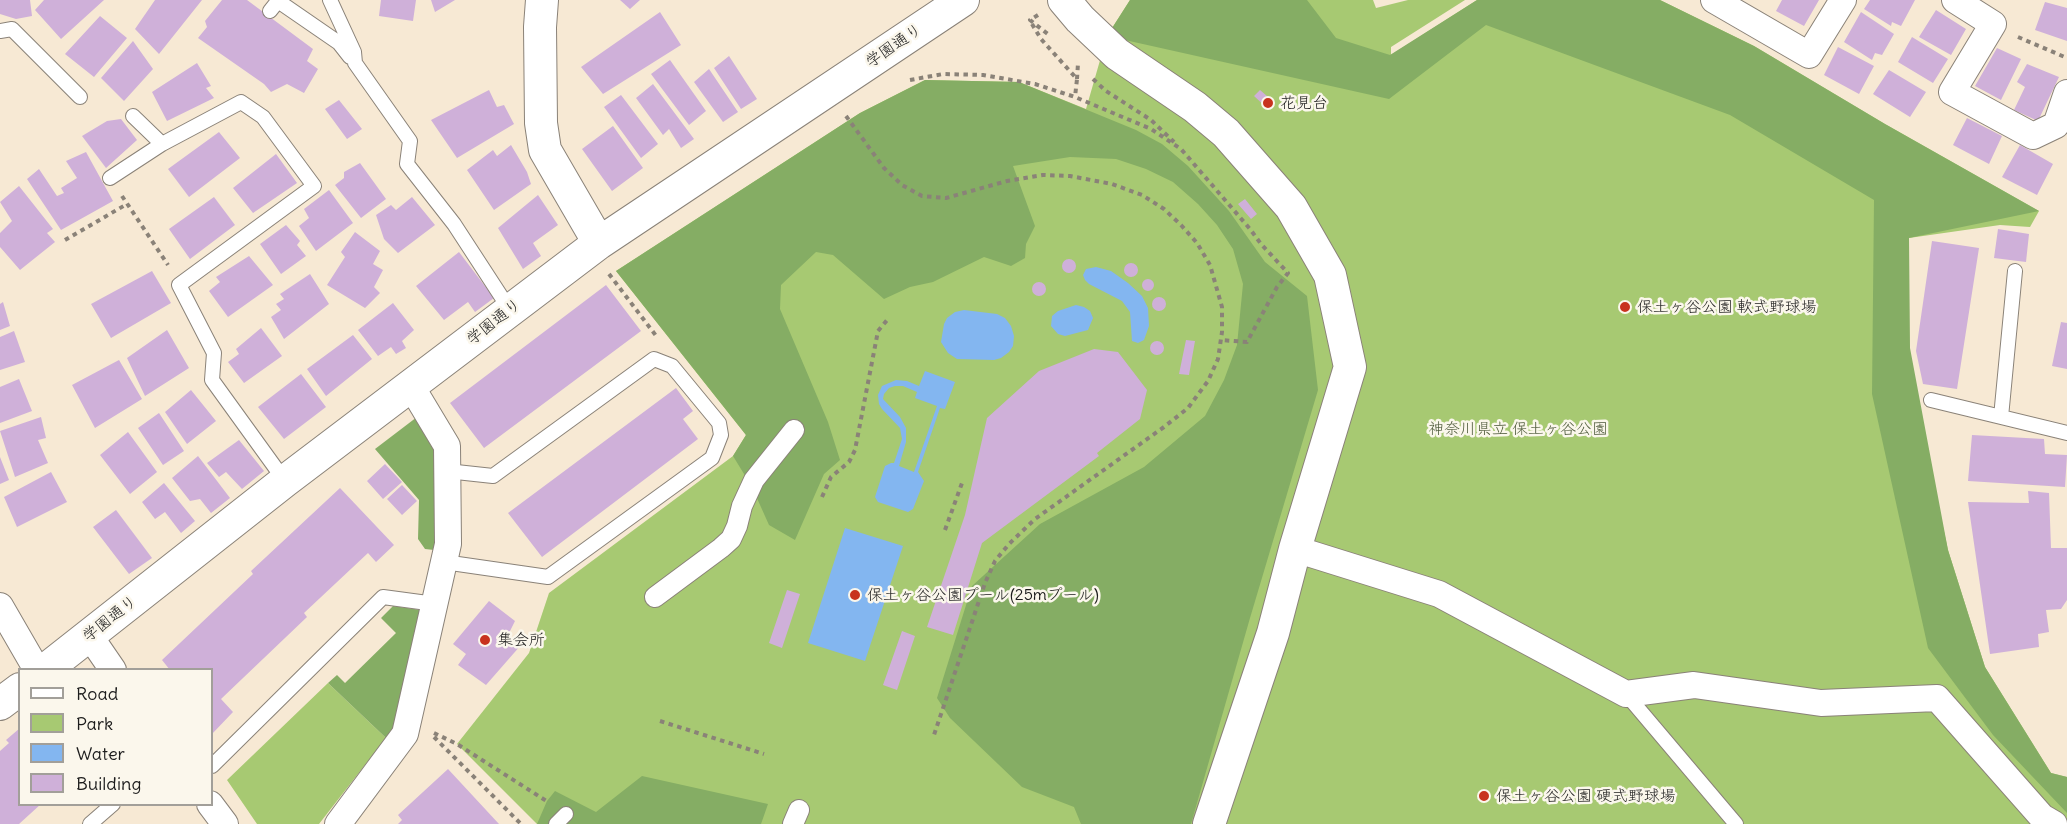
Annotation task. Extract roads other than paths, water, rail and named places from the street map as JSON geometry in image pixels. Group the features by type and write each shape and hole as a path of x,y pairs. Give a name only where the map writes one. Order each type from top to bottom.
{"street":[{"path":"542,0 541,123 545,150 603,256"},
{"name":"学園通り","path":"46,668 285,481 510,310 603,256 963,0"},
{"path":"1064,0 1080,19 1117,54 1195,107 1226,134 1291,207 1330,275 1350,367 1295,549 1273,633 1209,824"},
{"path":"1714,0 1809,55 1843,0"},
{"path":"1955,0 1993,24 1952,92 2033,136 2056,125 2067,93"},
{"path":"338,824 405,734 448,544 447,446 411,386"},
{"path":"655,597 730,539 754,480 794,430"},
{"path":"1295,549 1439,594 1626,694 1694,685 1821,703 1937,698 2042,817 2054,824"},
{"path":"0,606 37,668"},
{"path":"89,635 113,668"},
{"path":"0,704 18,690"},
{"path":"212,806 225,824"}],"lane":[{"path":"330,0 354,52 355,63"},
{"path":"270,11 278,1 339,43 410,141 407,164 454,224 510,310"},
{"path":"0,31 12,29 80,97"},
{"path":"110,178 162,144 241,102 263,117 314,186 179,285 214,353 213,380 285,481"},
{"path":"133,116 162,144"},
{"path":"2001,417 2015,271"},
{"path":"444,562 548,576 712,458 721,435 719,423 672,366 654,359 493,476 447,471"},
{"path":"1931,400 2067,433"},
{"path":"213,765 383,597 435,604"},
{"path":"1626,694 1736,824"},
{"path":"90,824 110,806"}],"water":[{"path":"1096,267 1111,271 1142,296 1148,308 1149,326 1144,340 1138,343 1132,341 1130,312 1122,301 1085,280 1083,275 1086,269"},
{"path":"1076,305 1090,311 1093,318 1088,330 1065,336 1058,334 1051,326 1052,316 1058,311"},
{"path":"964,310 997,314 1005,318 1014,336 1013,346 1009,352 994,360 957,359 948,353 941,342 944,324 947,318 955,312"},
{"path":"925,371 955,382 945,409 940,408 918,472 924,481 913,509 908,512 878,502 875,497 885,466 894,463 902,439 900,428 882,409 878,395 882,386 896,380 907,381 919,386","holes":["903,386 917,392 915,398 937,406 914,472 899,466 906,442 906,428 900,417 883,399 889,388"]},
{"name":"保土ヶ谷公園プール(25mプール)","path":"845,528 903,546 865,661 808,643"}],"place":[{"name":"花見台","path":"1268,103"},
{"name":"保土ヶ谷公園 軟式野球場","path":"1625,307"},
{"name":"保土ヶ谷公園プール(25mプール)","path":"855,595"},
{"name":"集会所","path":"485,640"},
{"name":"保土ヶ谷公園 硬式野球場","path":"1484,796"}],"park label":[{"name":"神奈川県立 保土ヶ谷公園","path":"1518,429"}]}
